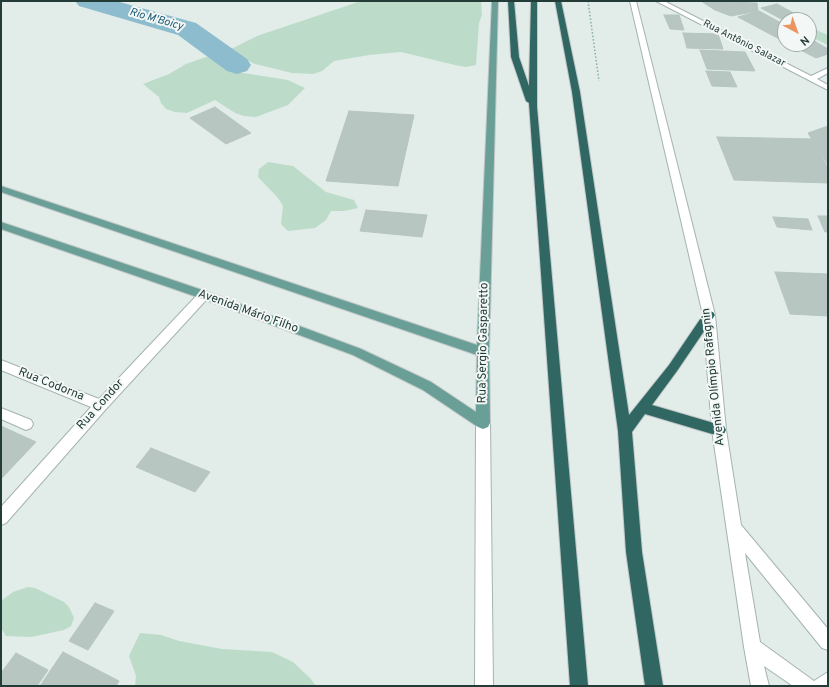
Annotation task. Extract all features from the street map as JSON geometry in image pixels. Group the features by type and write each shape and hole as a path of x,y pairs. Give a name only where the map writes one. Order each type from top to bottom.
{"highway":[{"path":"512,1 515,57 533,107"},
{"path":"534,1 533,107 579,686"},
{"path":"565,1 559,7 576,92 625,431 634,552 654,686"},
{"path":"625,431 689,347 709,314"},
{"path":"642,408 719,430"}],"main road":[{"name":"Rua Sergio Gasparetto","path":"483,423 483,352 495,1"},
{"path":"1,189 483,352"},
{"name":"Avenida Mário Filho","path":"1,225 204,295 357,352 427,386 483,423"}],"street":[{"name":"Avenida Olímpio Rafagnin","path":"633,1 709,314 719,430 752,647 760,686"},
{"name":"Rua Antônio Salazar","path":"659,1 828,88"},
{"path":"812,79 828,70"},
{"name":"Rua Condor","path":"1,518 101,405 204,295"},
{"name":"Rua Codorna","path":"1,365 101,405"},
{"path":"1,413 26,424"},
{"name":"Rua Sergio Gasparetto","path":"483,423 484,686"},
{"path":"735,529 821,623 828,642"},
{"path":"752,647 808,686"},
{"path":"821,686 828,682"}],"path":[{"path":"588,1 598,82"}],"green space":[{"path":"361,1 481,1 482,15 479,23 476,65 466,67 401,52 369,55 334,61 322,71 313,74 292,73 255,64 240,57 231,49 257,36"},
{"path":"817,30 828,35 828,45 817,40"},
{"path":"218,56 226,59 231,68 237,72 288,80 305,88 288,105 256,117 244,116 235,113 215,100 187,113 175,112 166,109 161,103 159,97 143,84 169,74 186,64 206,57"},
{"path":"268,162 293,166 326,192 354,200 358,208 344,211 331,211 326,220 315,228 288,231 281,224 283,206 278,198 258,177 259,169"},
{"path":"28,587 35,588 64,602 69,607 74,618 71,626 64,630 31,637 6,636 1,628 1,601 13,592"},
{"path":"140,633 161,635 179,641 222,649 272,652 293,662 310,678 316,686 135,686 136,676 129,656"}],"building":[{"path":"701,1 757,3 758,11 731,16 715,10"},
{"path":"777,4 792,12 777,12 777,17 761,8"},
{"path":"759,11 777,21 777,38 738,17"},
{"path":"664,15 679,15 684,30 670,29"},
{"path":"683,33 718,34 723,49 687,48"},
{"path":"817,43 828,49 828,54 816,58 804,52 817,52"},
{"path":"700,50 745,52 755,71 707,69"},
{"path":"706,71 730,72 737,87 712,86"},
{"path":"215,107 251,133 226,144 190,118"},
{"path":"349,111 414,115 398,186 326,181"},
{"path":"828,126 828,132 826,133 828,136 828,165 808,133"},
{"path":"717,137 812,139 828,168 828,183 734,180"},
{"path":"366,210 427,215 422,237 360,231"},
{"path":"818,216 828,216 828,232 825,232"},
{"path":"773,217 808,219 812,230 777,227"},
{"path":"775,272 828,274 828,316 790,314"},
{"path":"1,426 36,442 1,479"},
{"path":"151,448 210,472 195,492 136,467"},
{"path":"95,603 114,611 88,650 69,641"},
{"path":"63,652 119,681 116,686 40,686"},
{"path":"16,653 48,670 37,686 1,686 1,673"}],"waterway":[{"name":"Rio M'Boicy","path":"88,1 187,29 237,65"}]}
